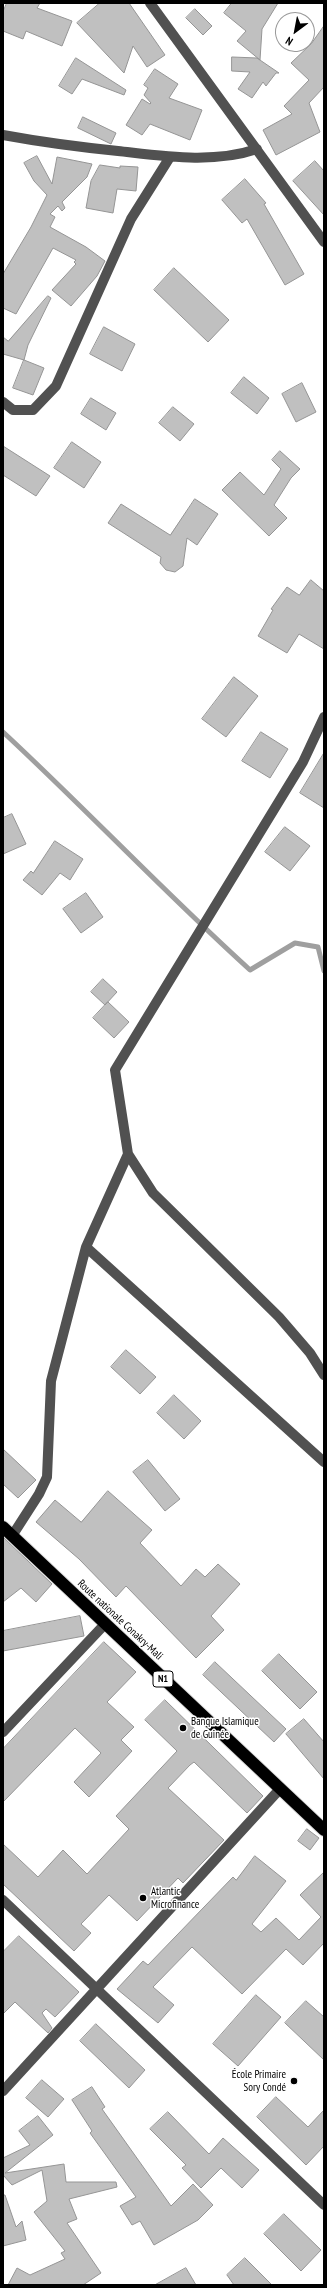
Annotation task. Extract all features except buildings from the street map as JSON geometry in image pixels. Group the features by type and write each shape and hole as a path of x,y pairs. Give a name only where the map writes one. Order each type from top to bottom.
{"highway":[{"name":"Route nationale Conakry-Mali","path":"7,1531 279,1790 324,1830"}],"street":[{"path":"150,3 324,242"},
{"path":"3,135 44,143 170,157 238,156 257,149"},
{"path":"3,402 13,410 34,410 56,386 131,219 170,157"},
{"path":"324,717 303,762 115,1070 128,1154 152,1193 279,1317 310,1353 324,1375"},
{"path":"7,1531 39,1494 47,1477 51,1381 86,1247 128,1154"},
{"path":"86,1247 324,1462"},
{"path":"3,1732 105,1624"},
{"path":"3,2091 279,1790"},
{"path":"3,1900 324,2205"}],"waterway":[{"path":"3,732 218,941 250,970 295,943 318,947 324,971"}],"place":[{"name":"Banque Islamique de Guinée","path":"183,1728"},
{"name":"Atlantic Microfinance","path":"143,1898"},
{"name":"École Primaire Sory Condé","path":"294,2081"}]}
